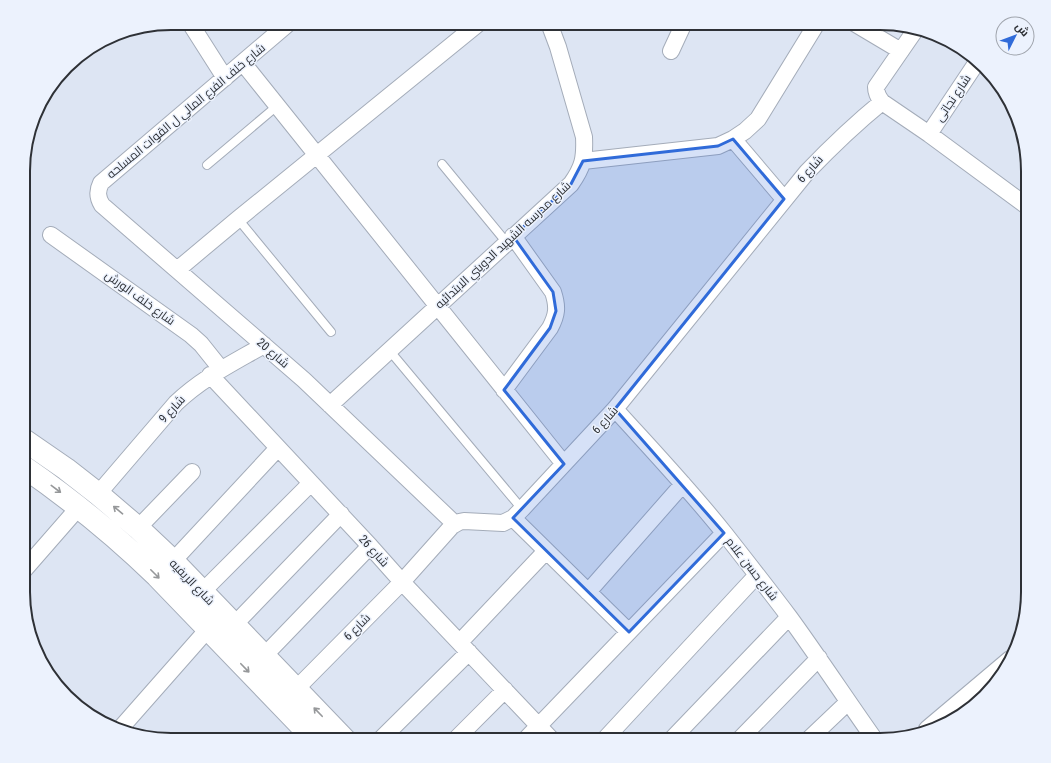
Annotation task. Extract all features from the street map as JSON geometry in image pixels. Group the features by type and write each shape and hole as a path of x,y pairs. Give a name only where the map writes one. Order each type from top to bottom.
{"street":[{"path":"194,30 225,78"},
{"name":"شارع خلف الفرع المالي ل القوات المسلحه","path":"101,183 281,30"},
{"path":"177,270 470,30"},
{"name":"شارع مدرسه الشهيد الدويني الابتدائيه","path":"330,405 571,184 578,173 583,161 585,147 584,137 552,30"},
{"path":"671,51 681,30"},
{"path":"583,161 718,146 733,139 745,131 758,119 813,30"},
{"path":"866,30 900,51"},
{"path":"912,34 876,87 878,97 882,102 929,134 1021,202"},
{"path":"243,63 564,464"},
{"name":"شارع نجاتى","path":"929,134 974,66"},
{"name":"شارع 6","path":"517,514 615,409 807,172 830,147 882,102"},
{"path":"733,139 784,199"},
{"name":"شارع 20","path":"101,183 98,188 98,194 102,205 264,345 330,405 455,524"},
{"name":"شارع خلف الورش","path":"51,235 191,335 201,344 216,372"},
{"path":"504,390 550,328 556,311 556,301 553,292 510,239"},
{"name":"شارع 9","path":"98,494 186,393 216,372 264,345"},
{"name":"شارع 26","path":"216,372 278,448 402,582 546,733"},
{"name":"شارع حسن علام","path":"615,409 683,484 724,533 819,658 870,733"},
{"name":"شارع الريفيه","path":"30,444 66,469 138,528 172,561 338,733"},
{"path":"172,561 278,448"},
{"name":"شارع الريفيه","path":"30,471 79,507 132,552 308,733"},
{"path":"138,528 192,472"},
{"path":"202,592 311,483"},
{"path":"588,592 683,484"},
{"path":"30,563 79,507"},
{"path":"234,625 340,514"},
{"path":"455,524 464,521 503,523 517,514 546,551 629,632"},
{"name":"شارع 6","path":"296,689 402,582 455,524"},
{"path":"532,733 724,533"},
{"path":"264,656 370,546"},
{"path":"386,733 465,647 546,551"},
{"path":"610,733 757,575"},
{"path":"678,733 789,617"},
{"path":"127,726 208,629"},
{"path":"746,733 819,658"},
{"path":"936,721 998,669"},
{"path":"462,733 505,690"},
{"path":"815,733 848,702"}],"lane":[{"path":"207,165 277,106"},
{"path":"442,164 510,239"},
{"path":"238,219 331,332"},
{"path":"389,350 517,514"}],"highlighted area":[{"path":"733,139 784,199 615,409 724,533 629,632 513,518 564,464 504,390 550,328 556,311 553,292 513,236 571,184 583,161 718,146"}]}
